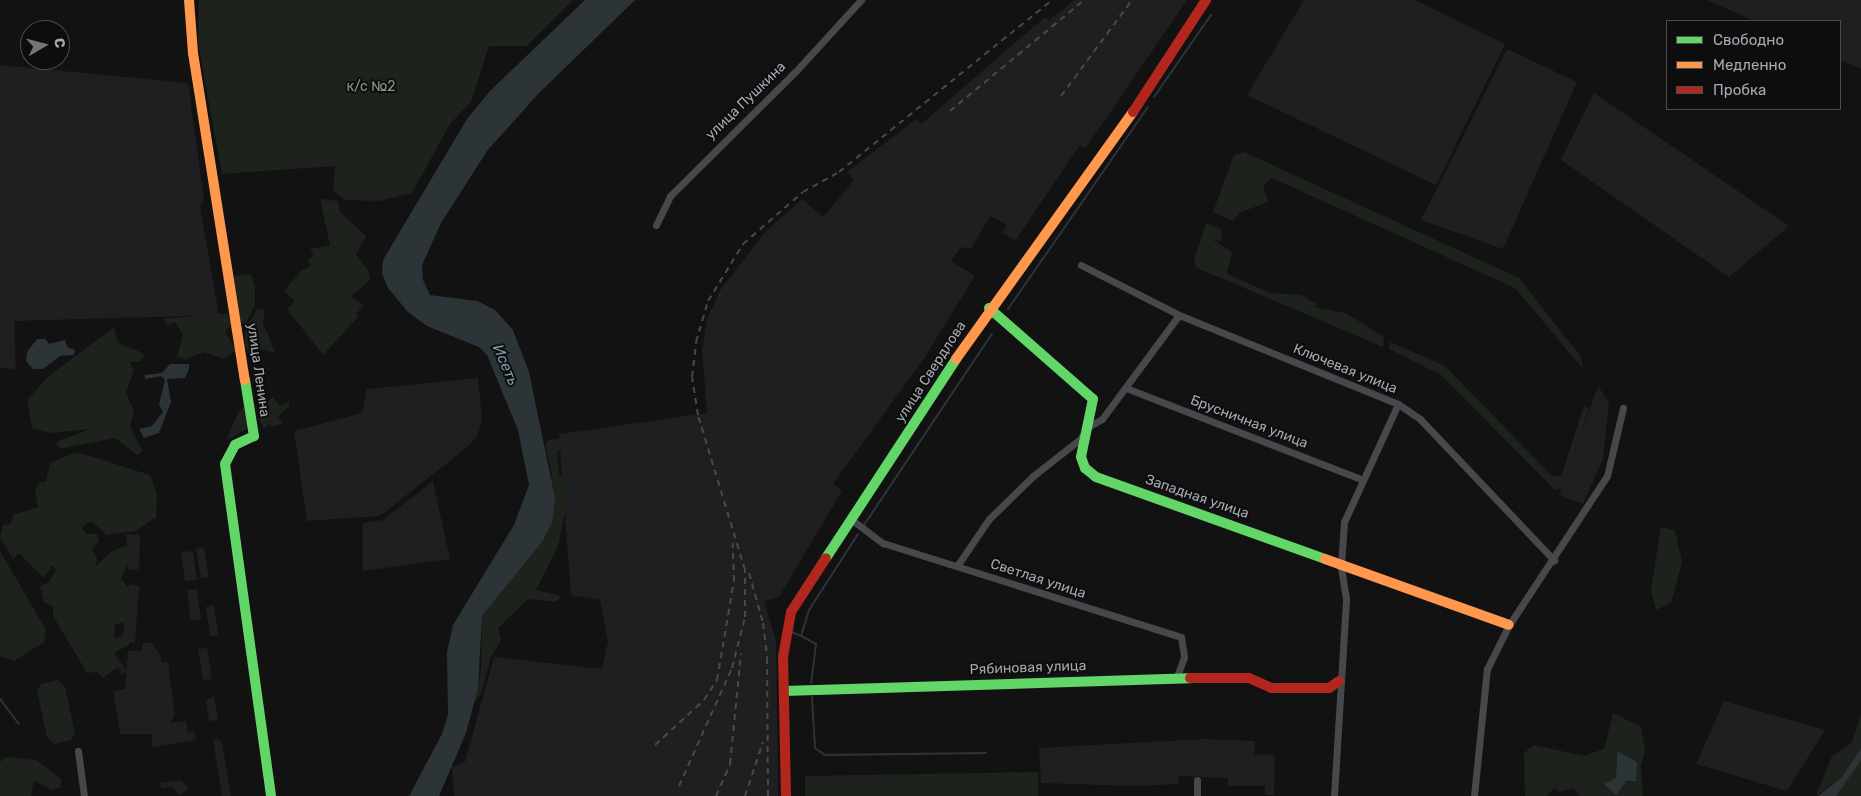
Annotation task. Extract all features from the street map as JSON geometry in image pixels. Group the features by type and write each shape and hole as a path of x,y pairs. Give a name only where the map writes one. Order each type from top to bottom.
{"street":[{"name":"улица Ленина","path":"189,0 193,53 254,436 235,445 225,464 272,796"},
{"name":"улица Пушкина","path":"656,225 670,196 795,72 861,0"},
{"name":"улица Свердлова","path":"786,796 784,636 789,617 989,308 1143,98 1206,0"},
{"name":"Ключевая улица","path":"1081,266 1179,314 1398,404 1420,419 1554,560"},
{"name":"Западная улица","path":"989,308 1088,392 1094,404 1082,456 1085,468 1096,477 1256,532 1341,566 1509,625"},
{"path":"1088,427 1102,419 1179,314"},
{"name":"Брусничная улица","path":"1126,388 1363,480"},
{"path":"1334,796 1339,681 1346,599 1341,566 1344,522 1398,404"},
{"path":"1474,796 1487,669 1509,625 1554,560 1607,476 1623,408"},
{"name":"Западная улица","path":"957,566 989,519 1033,476 1080,439 1088,427"},
{"name":"Светлая улица","path":"852,520 883,543 1180,637 1184,657 1176,679"},
{"name":"Рябиновая улица","path":"784,690 1250,678 1270,688 1329,688 1339,681"},
{"path":"78,751 84,796"},
{"path":"1197,780 1197,796"}],"shaded area":[{"path":"1074,0 1187,0 1085,149 1080,145 1015,241 1002,232 1007,225 990,216 971,249 961,247 951,261 975,276 925,357 833,484 842,491 779,597 764,601 776,640 778,796 454,796 452,767 465,762 494,657 602,669 608,642 600,600 571,595 559,434 707,413 702,350 707,319 721,289 767,230 802,199 823,217 854,180 847,172 916,119 921,124 1045,17 1049,21"},
{"path":"1304,0 1415,0 1505,44 1436,185 1247,95"},
{"path":"1707,0 1861,0 1861,69 1841,60 1841,20 1752,20"},
{"path":"1507,49 1577,82 1503,249 1421,220"},
{"path":"0,65 20,67 20,70 52,70 188,83 204,200 200,207 219,315 14,321 16,370 0,367"},
{"path":"1594,93 1789,226 1729,277 1561,160"},
{"path":"478,378 482,418 478,435 470,445 380,516 307,521 294,431 362,413 367,389"},
{"path":"1598,386 1609,402 1603,459 1583,504 1559,495"},
{"path":"433,481 450,559 363,571 363,523 383,520"},
{"path":"126,534 140,535 139,569 128,570"},
{"path":"193,551 197,580 185,581 181,552"},
{"path":"129,584 139,586 135,643 122,642"},
{"path":"197,589 201,620 191,621 187,590"},
{"path":"143,643 151,643 161,655 161,662 168,662 175,716 170,723 186,721 188,733 195,732 196,740 152,747 152,734 120,734 113,691 125,689 128,651 142,651"},
{"path":"207,648 212,679 203,680 198,649"},
{"path":"214,696 218,720 209,721 206,700"},
{"path":"1724,701 1825,730 1787,791 1696,764"},
{"path":"217,739 222,742 231,796 222,796 213,741"},
{"path":"1205,739 1255,741 1254,754 1275,755 1274,795 1265,795 1265,786 1228,786 1228,778 1179,776 1178,784 1133,786 1041,783 1039,748"},
{"path":"181,780 189,789 179,795 172,787 161,788 160,783"}],"green space":[{"name":"к/с №2","path":"199,0 573,0 527,46 489,46 471,102 450,124 412,193 379,201 345,200 333,190 335,166 222,174 198,43"},
{"path":"1244,152 1519,278 1581,357 1583,369 1515,288 1272,178 1263,186 1268,202 1239,213 1233,221 1213,212 1234,155"},
{"path":"320,199 338,201 340,212 366,236 356,255 368,270 370,280 351,296 364,305 356,314 359,316 323,355 287,309 295,301 284,291 302,270 311,266 308,260 314,255 310,249 330,245"},
{"path":"1206,224 1221,229 1222,241 1213,240 1232,252 1227,274 1271,293 1301,295 1318,305 1313,307 1346,313 1384,337 1383,347 1197,268 1194,260"},
{"path":"242,274 251,275 255,286 255,305 245,325 240,321 233,277"},
{"path":"265,309 263,322 275,353 261,349 258,360 251,358 245,345 245,332 256,310"},
{"path":"227,313 232,323 225,332 236,350 223,359 204,352 186,359 177,357 183,334 175,322 168,325 163,319"},
{"path":"114,327 118,343 145,354 141,361 130,362 134,370 126,393 134,411 130,427 143,451 137,455 115,438 60,449 56,442 90,429 52,433 32,429 27,400 50,375"},
{"path":"1390,342 1445,366 1552,476 1561,476 1584,406 1589,409 1563,488 1555,490 1441,375 1389,349"},
{"path":"273,397 280,406 289,402 289,407 278,416 283,423 272,427 269,424 264,429 259,418 262,406"},
{"path":"246,404 248,429 226,440 238,413"},
{"path":"561,438 565,447 557,452 559,474 571,483 558,546 536,590 561,596 556,602 528,599 498,628 501,640 491,657 481,694 473,704 481,671 482,616 542,542 552,474 545,445 549,440"},
{"path":"77,452 150,475 157,494 156,517 136,531 107,535 91,521 82,527 86,534 97,534 99,540 92,550 97,558 96,566 111,552 134,542 139,552 129,562 121,579 132,592 127,621 115,625 114,638 128,636 130,644 114,653 127,671 122,674 118,667 103,678 97,672 87,673 53,616 53,607 44,602 40,586 48,583 56,570 52,565 44,578 19,553 13,559 0,538 3,525 11,524 13,515 38,507 35,491 39,482 46,482 50,463"},
{"path":"1661,527 1675,530 1682,562 1671,603 1656,610 1651,590"},
{"path":"204,548 209,577 201,578 196,549"},
{"path":"0,551 46,630 44,642 14,661 0,656"},
{"path":"214,605 218,635 210,636 206,607"},
{"path":"58,680 65,687 75,734 71,740 54,744 47,737 37,690 41,684"},
{"path":"1613,713 1641,727 1645,750 1641,767 1643,796 1580,796 1573,788 1558,792 1555,787 1546,796 1525,796 1524,753 1534,745 1584,756 1604,749","holes":["1617,752 1636,781 1604,784 1616,778"]},
{"path":"1861,714 1861,748 1842,777 1816,796 1832,756 1852,742"},
{"path":"6,757 36,760 61,779 61,787 51,790 34,780 31,796 0,796 0,762"},
{"path":"1861,760 1861,796 1836,796 1843,783"},
{"path":"1038,772 1038,796 805,796 805,776"}],"water":[{"name":"Исеть","path":"585,0 635,0 539,93 487,151 441,223 422,265 423,280 430,295 477,301 495,310 513,330 529,372 555,498 552,523 542,542 482,616 478,688 466,733 439,796 409,796 442,734 448,714 447,652 453,625 514,525 529,485 518,430 487,355 479,347 427,326 408,312 388,288 382,273 383,260 467,119 490,91"},
{"path":"37,339 45,339 49,344 65,340 67,347 75,350 74,355 60,356 43,369 33,369 26,361 27,352"},
{"path":"170,364 189,364 189,369 185,378 167,379 171,402 159,433 144,438 139,429 152,426 163,412 159,404 165,380 161,376 145,379 145,375 162,373"},
{"path":"1861,748 1861,760 1836,796 1818,796 1842,777"},
{"path":"1617,751 1637,762 1636,781 1626,781 1616,795 1604,784 1616,778"}],"waterway":[{"path":"1154,97 1211,15"},
{"path":"1008,309 1148,107"},
{"path":"864,525 992,334"},
{"path":"792,632 801,636 809,610 858,534"},
{"path":"801,636 816,644 811,683"},
{"path":"812,697 815,748 825,755 986,753"},
{"path":"0,699 19,724"}],"railway":[{"path":"679,786 732,668 745,617 745,570 698,415 692,377 696,342 708,301 743,244 803,192 839,172 1052,0"},
{"path":"950,111 1084,0"},
{"path":"1061,96 1132,0"},
{"path":"655,745 704,700 717,680 734,581 733,543"},
{"path":"749,573 763,623 767,658 768,796"},
{"path":"716,796 730,764 741,654"},
{"path":"745,796 763,742"}],"traffic: fast":[{"path":"989,308 1093,399 1081,457 1085,468 1096,477 1325,559"},
{"path":"826,558 956,359"},
{"path":"245,380 254,436 235,445 225,464 271,796"},
{"path":"784,691 1190,678"}],"traffic: slow":[{"path":"189,0 193,53 245,380"},
{"path":"956,359 1133,112"},
{"path":"1325,559 1509,625"}],"traffic: jam":[{"path":"1133,112 1206,0"},
{"path":"786,796 783,657 791,612 826,558"},
{"path":"1190,678 1249,678 1271,688 1329,688 1339,681"}]}
